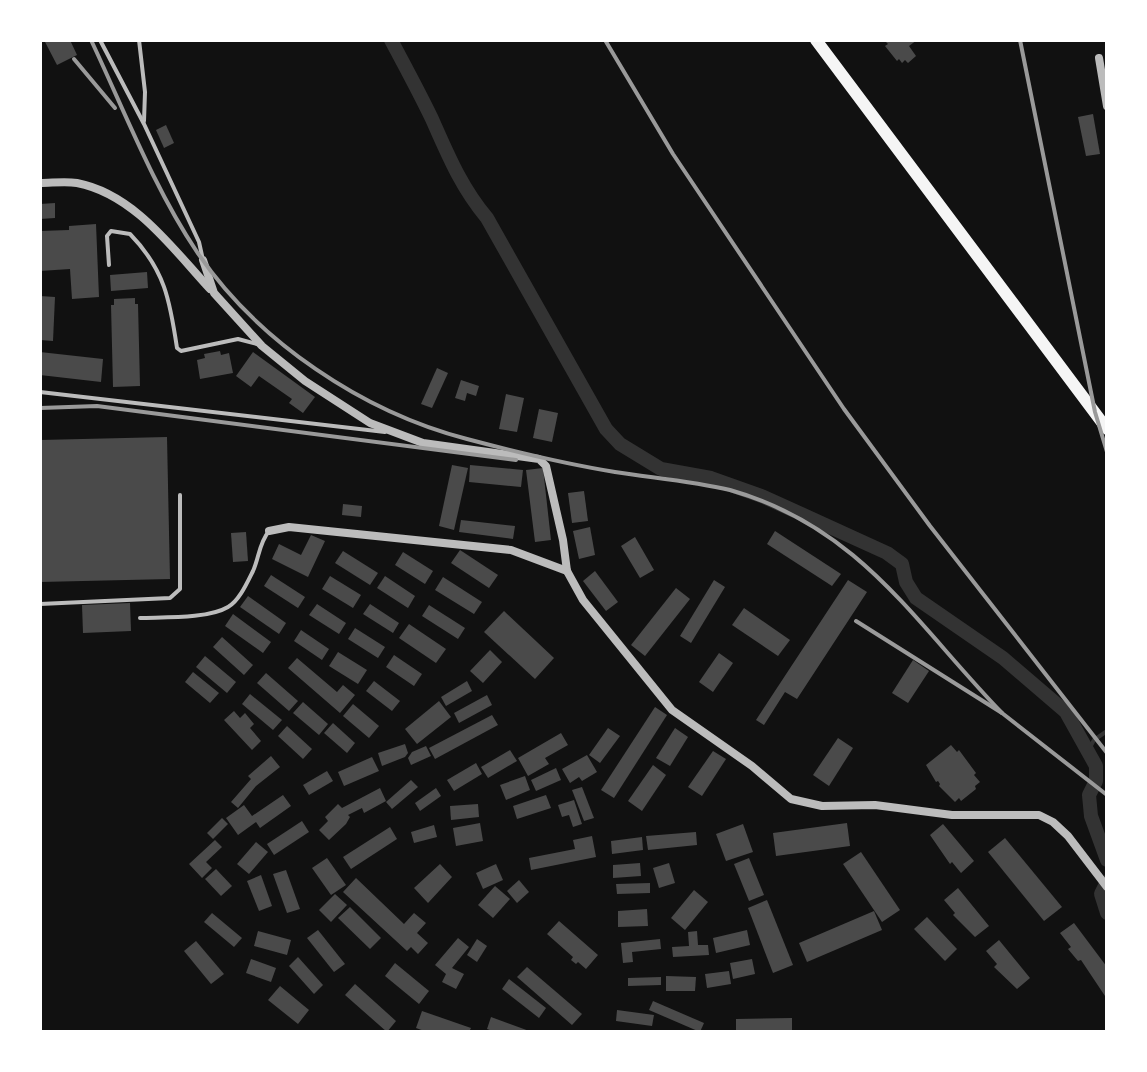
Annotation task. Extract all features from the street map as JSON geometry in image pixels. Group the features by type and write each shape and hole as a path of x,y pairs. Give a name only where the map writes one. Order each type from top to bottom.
{"main road":[{"path":"816,40 1107,429"}],"street":[{"path":"1099,58 1107,106"},
{"path":"40,183 73,182 115,196 132,209 262,346 305,381 370,423 423,443 539,459 546,466 567,571 583,600 672,710 752,766 791,799 822,806 875,805 952,815 1039,815 1053,822 1068,836 1104,883"},
{"path":"203,260 214,293"},
{"path":"269,531 289,527 511,550 567,571"}],"lane":[{"path":"100,40 144,124 199,242 203,260"},
{"path":"139,40 145,92 144,124"},
{"path":"109,265 107,236 111,231 130,234 159,273 169,295 177,348 181,351 238,339 247,339 262,346"},
{"path":"40,392 399,434"},
{"path":"40,604 170,598 176,595 180,589 180,495"},
{"path":"140,618 211,613 229,607 246,585 263,538 269,531"}],"building":[{"path":"44,40 70,40 77,55 57,65"},
{"path":"884,40 917,40 909,46 916,56 908,63 905,60 902,63 899,59 897,61"},
{"path":"1093,114 1100,154 1086,156 1078,117"},
{"path":"166,125 174,143 164,148 156,130"},
{"path":"55,203 55,218 40,219 40,204"},
{"path":"96,224 99,297 72,299 70,269 40,271 40,231 69,230 69,226"},
{"path":"147,272 148,288 111,291 110,275"},
{"path":"40,296 55,297 53,341 40,340"},
{"path":"135,298 135,304 138,304 140,386 113,387 111,305 114,305 114,299"},
{"path":"220,351 221,355 229,353 233,373 200,379 197,360 205,358 204,354"},
{"path":"40,352 103,359 101,382 40,375"},
{"path":"253,352 315,397 303,413 289,403 292,399 259,376 251,387 236,376"},
{"path":"437,368 448,373 432,408 421,404"},
{"path":"461,380 479,386 476,396 467,393 465,401 455,398"},
{"path":"506,394 524,398 517,432 499,429"},
{"path":"539,409 558,413 552,442 533,438"},
{"path":"167,437 170,579 40,582 40,440"},
{"path":"452,465 468,468 454,530 439,526"},
{"path":"470,465 523,470 521,487 469,482"},
{"path":"543,468 551,540 535,542 526,470"},
{"path":"584,491 588,521 572,523 568,493"},
{"path":"343,504 362,506 361,517 342,515"},
{"path":"461,520 515,526 513,539 459,532"},
{"path":"590,527 595,555 579,559 573,531"},
{"path":"775,531 841,574 832,586 767,544"},
{"path":"246,532 248,561 233,562 231,533"},
{"path":"311,535 325,541 308,577 272,559 279,544 301,555"},
{"path":"635,537 654,570 640,578 621,546"},
{"path":"460,550 498,575 489,588 451,563"},
{"path":"343,551 378,573 370,585 335,563"},
{"path":"403,552 433,571 425,584 395,565"},
{"path":"595,571 618,602 606,611 583,581"},
{"path":"271,575 305,597 298,608 264,586"},
{"path":"330,576 361,595 353,608 322,589"},
{"path":"385,576 415,596 408,608 377,588"},
{"path":"443,577 482,602 474,614 435,590"},
{"path":"714,580 725,587 691,643 680,636"},
{"path":"848,580 867,592 797,699 785,692 764,725 756,720"},
{"path":"676,588 690,599 645,656 631,645"},
{"path":"248,596 286,623 279,634 240,607"},
{"path":"130,603 131,631 83,633 82,605"},
{"path":"317,604 346,623 339,634 309,615"},
{"path":"370,604 399,623 393,633 363,614"},
{"path":"429,605 465,628 458,639 422,616"},
{"path":"744,608 790,640 778,656 732,625"},
{"path":"504,611 554,658 535,679 484,632"},
{"path":"233,614 271,642 263,653 225,626"},
{"path":"409,624 446,649 436,663 399,638"},
{"path":"355,628 385,647 378,658 348,639"},
{"path":"301,630 329,649 322,660 294,641"},
{"path":"222,637 253,665 244,675 213,647"},
{"path":"490,650 502,662 483,683 470,671"},
{"path":"338,652 367,670 358,684 329,666"},
{"path":"719,653 733,663 713,692 699,682"},
{"path":"394,655 422,674 414,686 386,667"},
{"path":"205,656 236,682 227,693 196,667"},
{"path":"297,658 337,692 343,685 355,695 340,713 288,668"},
{"path":"913,660 929,671 908,703 892,693"},
{"path":"193,672 219,693 210,703 185,682"},
{"path":"266,673 298,701 289,711 257,683"},
{"path":"374,681 400,701 392,711 366,691"},
{"path":"467,681 472,691 446,706 441,697"},
{"path":"250,694 282,720 273,730 242,704"},
{"path":"487,695 492,705 459,723 454,713"},
{"path":"439,701 451,717 417,744 405,729"},
{"path":"303,702 328,724 319,735 293,713"},
{"path":"353,704 379,726 369,738 343,716"},
{"path":"655,707 667,715 614,798 601,790"},
{"path":"234,711 240,718 245,713 254,724 250,728 261,741 252,750 224,720"},
{"path":"492,715 498,725 435,759 429,748"},
{"path":"333,723 355,743 347,753 324,733"},
{"path":"287,726 312,749 303,759 278,736"},
{"path":"608,728 620,736 600,763 589,755"},
{"path":"675,728 688,737 670,766 656,758"},
{"path":"561,733 568,745 545,758 549,764 528,776 518,758"},
{"path":"838,738 853,748 829,786 813,775"},
{"path":"405,744 408,753 405,757 382,766 378,753"},
{"path":"951,745 957,752 959,750 980,782 961,801 959,798 955,802 939,786 926,765"},
{"path":"426,746 431,756 411,765 408,758 412,752"},
{"path":"510,750 517,761 488,778 481,767"},
{"path":"713,751 726,759 702,796 688,787"},
{"path":"587,755 597,772 582,781 579,777 570,783 562,769"},
{"path":"271,756 280,767 256,786 238,808 231,802 251,779 248,776"},
{"path":"372,757 379,771 344,786 338,772"},
{"path":"476,763 482,774 454,791 447,780"},
{"path":"653,765 666,775 642,811 628,801"},
{"path":"556,768 561,780 536,791 531,780"},
{"path":"327,771 333,781 309,795 303,785"},
{"path":"525,776 530,790 506,800 500,785"},
{"path":"411,780 418,787 392,809 386,802"},
{"path":"582,787 594,818 584,821 572,790"},
{"path":"380,788 386,801 364,813 362,808 348,815 346,824 329,840 319,830 328,821 325,817 338,804 342,808"},
{"path":"436,788 441,796 420,811 415,803"},
{"path":"283,795 291,806 260,828 256,822 238,835 226,818 244,805 252,816"},
{"path":"546,795 551,808 517,819 513,806"},
{"path":"574,800 582,824 573,827 569,815 562,817 558,805"},
{"path":"478,804 479,817 451,820 450,806"},
{"path":"222,818 228,824 213,839 207,833"},
{"path":"302,821 309,832 274,855 267,844"},
{"path":"480,823 483,841 456,846 453,828"},
{"path":"847,823 850,846 776,856 773,833"},
{"path":"743,824 753,852 726,861 716,834"},
{"path":"943,824 974,861 961,873 952,862 950,864 930,835"},
{"path":"434,825 437,837 414,843 411,832"},
{"path":"390,827 397,839 351,869 343,857"},
{"path":"696,832 697,845 648,850 646,836"},
{"path":"592,836 596,857 531,870 529,858 575,849 573,840"},
{"path":"642,837 643,850 612,854 611,841"},
{"path":"1005,838 1062,907 1044,921 988,852"},
{"path":"215,840 222,847 206,862 212,868 202,878 189,864"},
{"path":"256,842 268,852 249,874 237,864"},
{"path":"861,852 900,910 882,922 843,864"},
{"path":"327,858 346,885 331,895 312,868"},
{"path":"749,858 764,895 749,901 734,864"},
{"path":"640,863 641,876 613,878 613,865"},
{"path":"669,863 675,883 659,888 653,868"},
{"path":"440,864 452,877 428,903 414,888"},
{"path":"496,864 503,880 483,889 476,873"},
{"path":"216,869 232,886 221,896 205,879"},
{"path":"286,870 300,909 287,913 273,874"},
{"path":"261,875 272,906 259,911 247,881"},
{"path":"356,878 404,924 414,913 426,923 417,933 428,943 418,954 411,947 407,951 343,892"},
{"path":"519,880 529,892 517,903 507,891"},
{"path":"650,883 650,893 617,894 616,884"},
{"path":"495,886 510,899 493,918 478,905"},
{"path":"958,888 989,926 975,937 953,915 955,913 944,900"},
{"path":"694,890 708,902 685,930 671,918"},
{"path":"335,894 347,905 331,922 319,910"},
{"path":"767,900 793,965 773,973 748,908"},
{"path":"350,907 381,938 370,949 338,918"},
{"path":"647,909 648,926 618,927 618,911"},
{"path":"874,911 882,930 807,962 799,943"},
{"path":"212,913 242,938 234,947 204,922"},
{"path":"927,917 957,949 945,961 914,929"},
{"path":"559,921 598,955 586,969 571,960 573,957 547,934"},
{"path":"1074,923 1107,967 1107,999 1081,960 1078,961 1068,949 1071,947 1060,933"},
{"path":"318,930 345,964 334,972 307,938"},
{"path":"747,930 750,945 716,953 713,938"},
{"path":"258,931 291,940 287,955 254,946"},
{"path":"697,931 698,945 708,945 709,955 673,957 672,947 689,946 688,932"},
{"path":"458,938 469,947 452,968 464,974 456,989 442,982 446,974 435,965"},
{"path":"477,939 487,946 477,962 467,955"},
{"path":"660,939 661,949 632,952 633,962 623,963 621,943"},
{"path":"999,940 1030,978 1017,989 994,967 997,964 986,951"},
{"path":"196,941 224,974 211,984 184,951"},
{"path":"298,957 323,985 314,994 289,966"},
{"path":"251,959 276,968 271,982 246,973"},
{"path":"752,959 755,974 733,979 730,963"},
{"path":"395,963 429,991 419,1004 385,976"},
{"path":"527,967 582,1014 572,1025 517,977"},
{"path":"729,971 731,984 707,988 705,974"},
{"path":"666,976 696,977 695,991 666,991"},
{"path":"661,977 661,985 628,986 628,978"},
{"path":"509,979 546,1008 539,1018 502,989"},
{"path":"355,984 396,1021 387,1032 345,995"},
{"path":"280,986 309,1010 298,1024 268,1000"},
{"path":"653,1001 704,1023 700,1032 649,1010"},
{"path":"617,1010 654,1015 652,1026 616,1021"},
{"path":"422,1011 471,1028 469,1032 427,1032 416,1028"},
{"path":"491,1017 532,1032 495,1032 487,1029"},
{"path":"792,1018 792,1032 736,1032 736,1019"}],"waterway":[{"path":"391,40 462,183 487,218 606,429 620,444 661,469 711,478 764,497 887,553 902,564 906,582 916,598 1003,658 1066,712 1096,766 1096,781 1089,795 1091,816 1107,860"},
{"path":"1088,751 1094,740 1107,731"},
{"path":"1107,882 1101,894 1107,913"}],"railway":[{"path":"91,40 153,175 181,227 222,285 282,344 352,392 428,427 578,465 730,490 775,506 815,528 882,581 1002,713"},
{"path":"605,40 673,154 844,409 930,526 1107,753"},
{"path":"1020,40 1095,412 1107,452"},
{"path":"74,59 115,108"},
{"path":"40,408 97,406 516,460"},
{"path":"856,621 1002,713 1107,795"}]}
